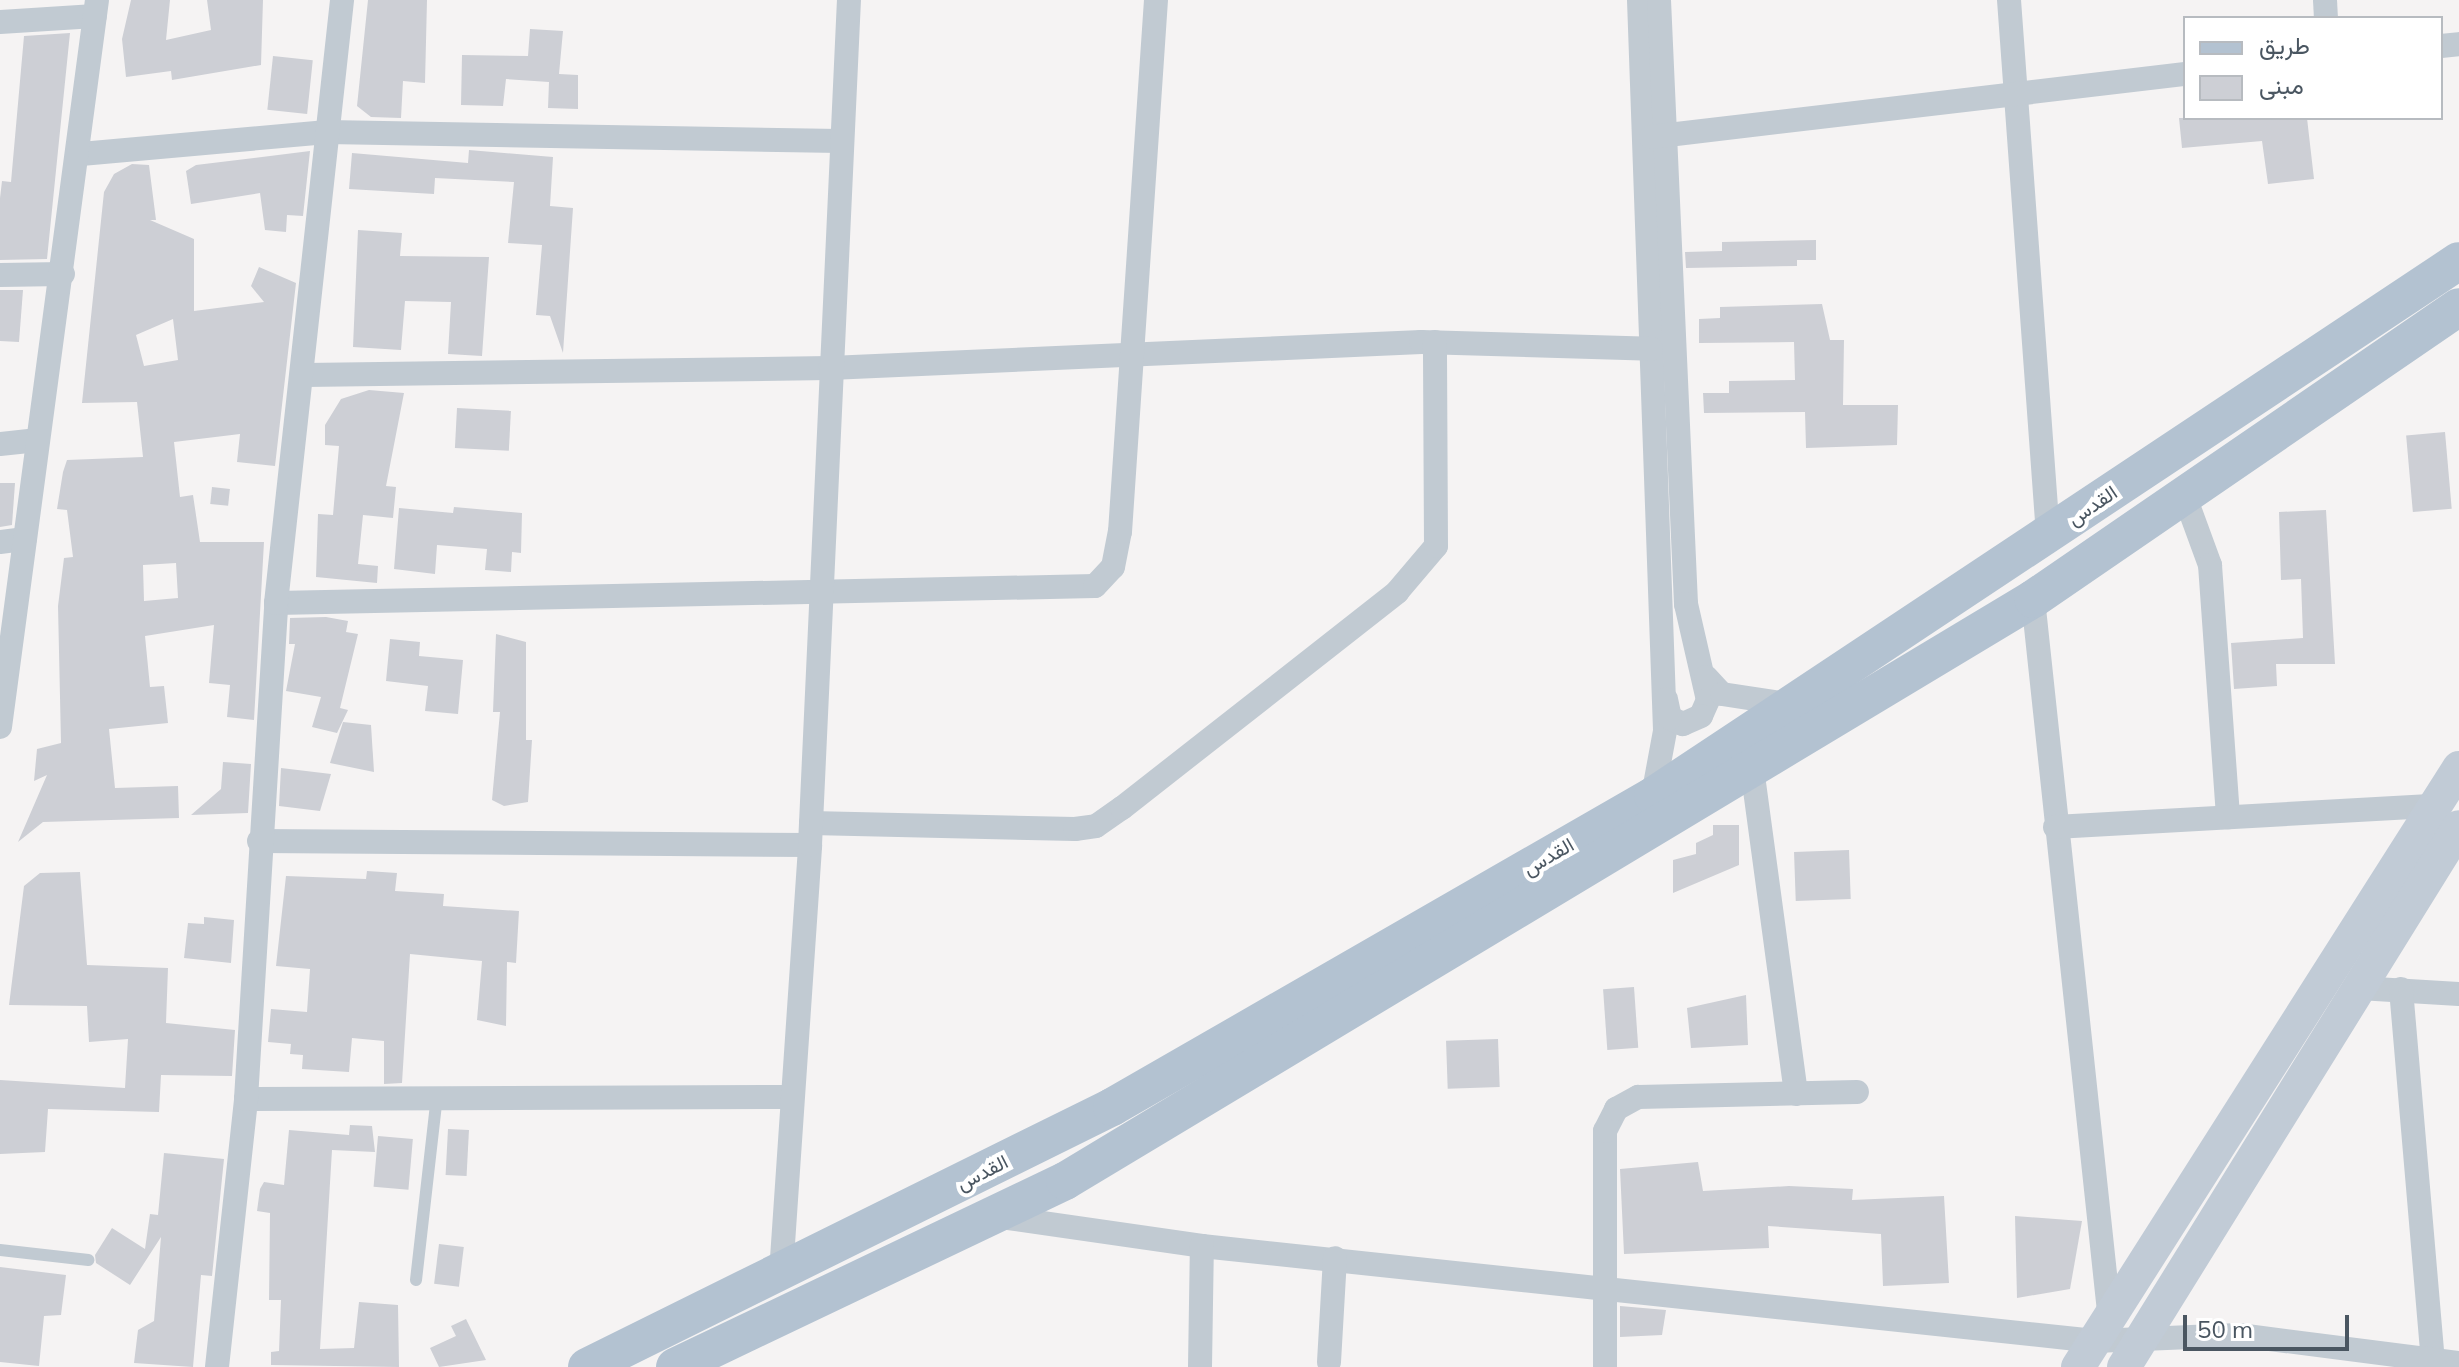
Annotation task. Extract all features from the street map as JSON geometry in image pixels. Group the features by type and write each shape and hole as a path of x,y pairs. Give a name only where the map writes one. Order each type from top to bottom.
{"main road":[{"name":"القدس","path":"587,1367 1112,1107 1653,796 2459,261"},
{"name":"القدس","path":"675,1367 1065,1181 2033,599 2459,307"},
{"path":"2124,1367 2359,988 2447,817 2459,768"},
{"path":"2094,1343 2447,817"}],"street":[{"path":"217,1367 246,1099 259,841 276,603 305,375 342,0"},
{"path":"781,1273 810,834 840,141 849,0"},
{"path":"276,603 1095,586 1106,578 1120,532 1135,355 1156,0"},
{"path":"1639,0 1655,137 1686,604 1706,677 1705,709 1693,722 1670,718 1664,693"},
{"path":"1653,796 1664,693 1651,349 1659,0"},
{"path":"2009,0 2048,535"},
{"path":"0,22 96,8 81,154 38,440 0,727"},
{"path":"1655,137 2183,74"},
{"path":"81,154 327,132 840,141"},
{"path":"0,275 63,274"},
{"path":"305,375 830,368 1435,342 1651,349"},
{"path":"259,841 810,834 1075,829 1096,826 1397,592 1436,546 1435,342"},
{"path":"0,444 38,440"},
{"path":"2184,494 2210,565 2228,817"},
{"path":"0,542 25,539"},
{"path":"2033,599 2055,827 2094,1343"},
{"path":"1706,677 1722,694 1788,704"},
{"path":"1752,768 1796,1094"},
{"path":"2055,827 2228,817 2447,817"},
{"path":"2359,988 2459,994"},
{"path":"2401,989 2433,1359"},
{"path":"1605,1367 1605,1131 1616,1109 1638,1097 1857,1092"},
{"path":"246,1099 437,1095 791,1097"},
{"path":"1065,1181 1083,1228"},
{"path":"990,1217 1202,1246 1604,1284 2094,1343 2239,1335 2459,1363"},
{"path":"1200,1367 1202,1246"},
{"path":"1329,1362 1335,1258"}],"lane":[{"path":"416,1280 437,1095"},
{"path":"0,1250 88,1260"}],"building":[{"path":"131,0 170,0 166,40 211,30 207,0 263,0 261,65 172,80 171,71 126,77 122,39"},
{"path":"368,0 427,0 425,83 403,81 401,118 371,117 357,106"},
{"path":"530,29 563,31 559,74 578,75 578,109 548,108 549,82 506,79 503,106 461,105 462,55 528,56"},
{"path":"70,33 47,259 0,260 0,198 2,181 11,182 24,36"},
{"path":"273,56 313,60 307,114 267,110"},
{"path":"2179,118 2307,120 2314,179 2268,184 2262,141 2182,148"},
{"path":"469,150 553,157 550,206 573,208 563,353 550,316 536,315 542,245 508,243 514,182 435,178 434,194 349,189 352,153 468,163"},
{"path":"310,151 303,216 287,215 286,232 265,230 260,193 191,204 186,171 196,165"},
{"path":"132,164 149,165 156,220 150,220 194,239 194,311 264,302 251,286 259,267 296,283 275,466 237,462 240,434 174,442 180,497 193,495 200,542 264,542 254,720 227,717 230,685 209,683 214,625 145,636 150,687 164,686 168,723 109,729 115,788 178,786 179,818 43,822 18,842 47,775 34,781 37,749 61,743 58,606 64,558 73,557 67,510 57,509 63,472 67,460 143,457 137,402 82,403 104,192 114,174","holes":["173,319 178,360 144,366 136,335","176,563 178,598 144,601 143,565"]},
{"path":"358,230 402,233 400,256 489,257 482,356 448,354 451,302 405,301 401,350 353,347"},
{"path":"1816,240 1816,260 1797,260 1797,266 1686,268 1685,252 1722,251 1722,242"},
{"path":"0,290 23,290 19,342 0,341"},
{"path":"1822,304 1830,340 1844,340 1843,405 1898,405 1897,445 1806,448 1805,412 1704,413 1703,393 1729,393 1729,381 1795,380 1794,342 1699,343 1699,319 1720,318 1720,307"},
{"path":"369,390 404,393 386,486 396,487 393,518 363,515 358,564 378,566 377,583 316,577 318,514 333,515 339,446 325,445 325,425 341,399"},
{"path":"457,408 511,411 509,451 455,448"},
{"path":"2445,432 2452,509 2413,512 2406,435"},
{"path":"0,483 15,483 12,525 0,527"},
{"path":"212,487 230,489 228,506 210,504"},
{"path":"454,507 522,513 521,553 512,552 511,572 485,570 487,549 437,545 435,574 394,569 399,508 453,513"},
{"path":"2326,510 2335,664 2276,664 2277,686 2234,689 2231,643 2303,638 2301,579 2281,580 2279,512"},
{"path":"326,617 348,621 346,632 358,634 340,708 348,710 337,733 312,727 321,697 286,691 295,644 289,644 290,618"},
{"path":"496,634 526,642 526,740 532,740 528,802 504,806 492,800 500,712 493,712"},
{"path":"390,639 420,642 419,656 463,660 458,714 425,711 428,686 386,681"},
{"path":"343,722 371,725 374,772 330,763"},
{"path":"223,762 251,764 248,813 191,815 221,789"},
{"path":"281,768 331,774 320,811 279,806"},
{"path":"1713,825 1739,825 1739,865 1673,893 1673,860 1696,854 1696,843 1713,835"},
{"path":"1849,850 1851,899 1796,901 1794,852"},
{"path":"367,871 397,873 395,891 444,894 443,906 519,911 516,963 507,962 506,1026 477,1020 482,961 410,954 402,1083 384,1084 384,1041 352,1038 349,1072 302,1069 303,1055 290,1054 291,1044 268,1042 271,1009 307,1012 310,969 276,966 286,876 366,879"},
{"path":"80,872 87,965 168,968 166,1023 235,1030 232,1076 161,1075 159,1112 48,1109 45,1152 0,1154 0,1080 125,1088 128,1039 89,1042 87,1006 9,1005 24,886 40,873"},
{"path":"204,917 234,920 231,963 184,958 188,923 204,924"},
{"path":"1634,987 1638,1048 1607,1050 1603,989"},
{"path":"1746,995 1748,1045 1691,1048 1687,1008"},
{"path":"1498,1039 1500,1087 1448,1089 1446,1041"},
{"path":"350,1125 372,1126 375,1152 332,1150 320,1349 354,1348 359,1302 398,1305 399,1367 271,1365 271,1352 279,1351 281,1300 269,1300 270,1213 257,1211 260,1189 264,1182 284,1185 289,1130 349,1135"},
{"path":"448,1129 469,1130 467,1176 446,1175"},
{"path":"378,1136 413,1139 408,1190 374,1187"},
{"path":"164,1153 224,1159 212,1276 201,1275 193,1367 134,1363 138,1330 154,1321 161,1237 130,1285 96,1263 95,1255 112,1228 145,1249 150,1214 158,1215"},
{"path":"1698,1162 1703,1191 1789,1186 1853,1189 1852,1200 1944,1196 1949,1283 1883,1286 1881,1234 1768,1226 1769,1248 1624,1254 1620,1169"},
{"path":"2015,1216 2082,1221 2070,1289 2017,1298"},
{"path":"439,1244 464,1247 459,1287 434,1284"},
{"path":"0,1267 66,1275 61,1315 44,1316 39,1366 0,1362"},
{"path":"1620,1306 1666,1310 1662,1335 1620,1337"},
{"path":"466,1319 486,1360 439,1367 430,1348 456,1336 451,1326"}]}
